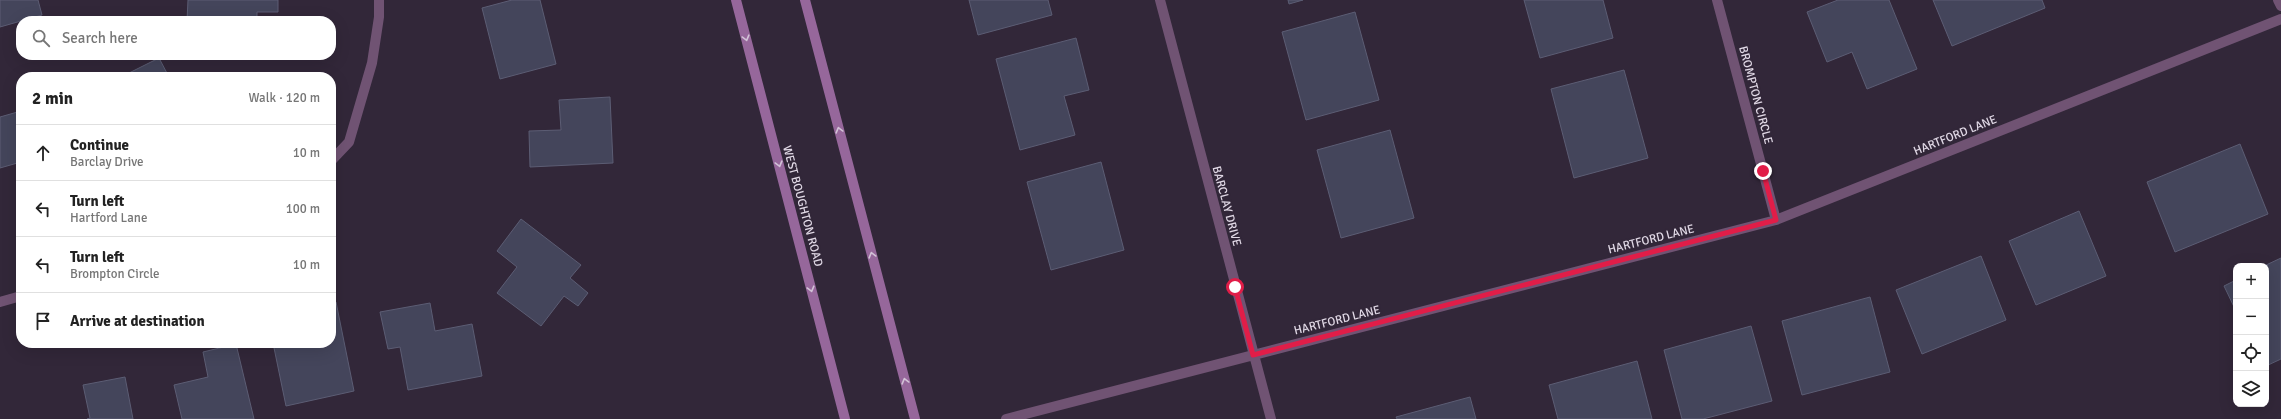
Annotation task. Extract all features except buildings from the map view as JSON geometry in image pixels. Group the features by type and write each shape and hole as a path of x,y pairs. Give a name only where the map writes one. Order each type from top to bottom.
{"main road":[{"name":"WEST BOUGHTON ROAD","path":"736,0 845,419"},
{"path":"805,0 914,419"}],"street":[{"path":"336,156 349,142 372,63 379,17 378,0"},
{"name":"BARCLAY DRIVE","path":"1160,0 1271,419"},
{"name":"BROMPTON CIRCLE","path":"1718,0 1776,220"},
{"path":"2278,0 2281,6"},
{"name":"HARTFORD LANE","path":"1006,419 1776,220 2281,19"},
{"path":"0,302 16,297"}],"route":[{"path":"1235,287 1253,355 1776,220 1763,171"}]}
